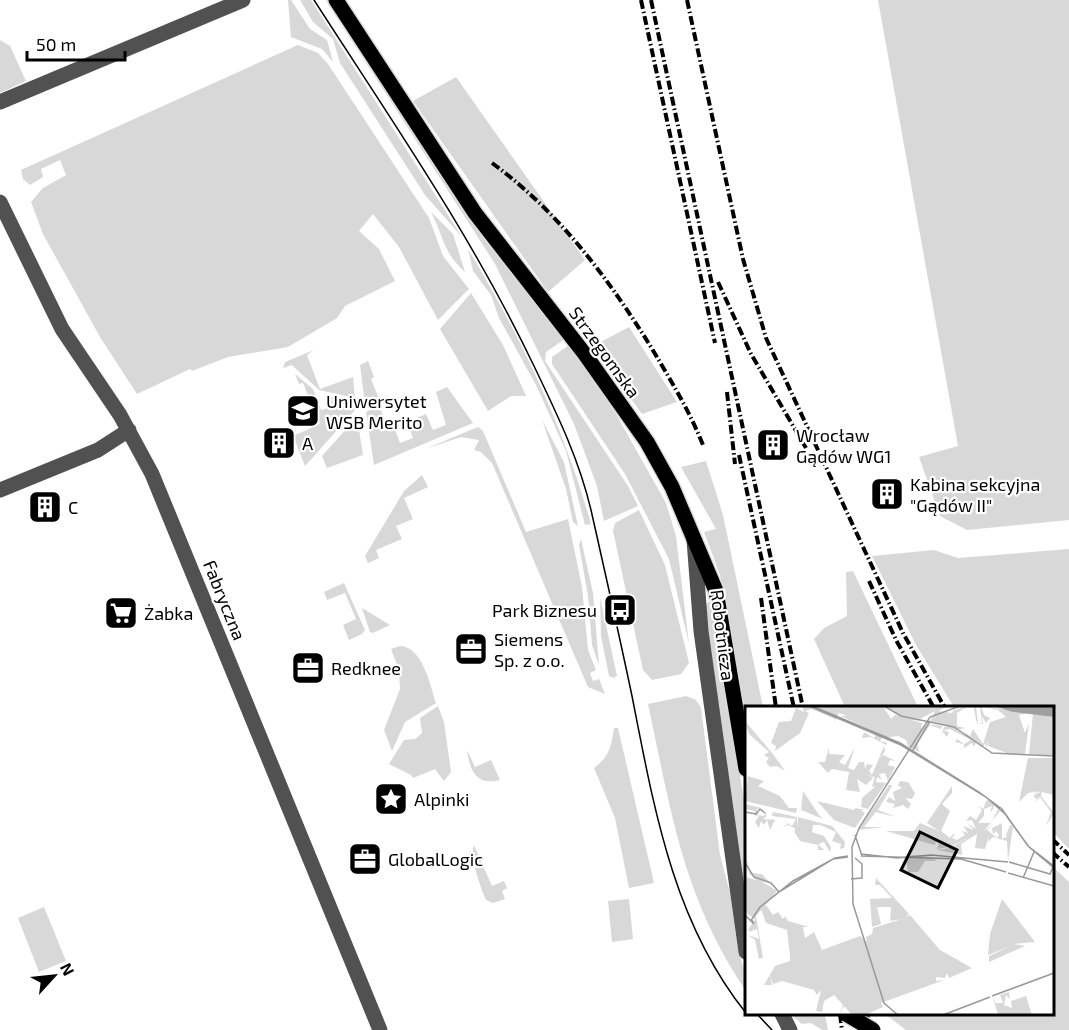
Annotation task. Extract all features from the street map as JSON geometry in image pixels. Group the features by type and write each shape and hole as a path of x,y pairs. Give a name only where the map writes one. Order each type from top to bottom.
{"main road":[{"name":"Strzegomska","path":"336,0 475,213 584,353 647,442 672,487 716,591 745,758"},
{"path":"848,1015 873,1030"}],"street":[{"path":"0,102 243,0"},
{"name":"Fabryczna","path":"0,202 62,329 129,430 169,515 380,1030"},
{"path":"0,490 98,450 129,430"},
{"name":"Robotnicza","path":"694,537 701,631 745,938"},
{"path":"782,1015 790,1030"}],"shaded area":[{"path":"288,0 291,0 310,29 327,40 333,62 322,49 291,37"},
{"path":"300,0 311,0 462,237 425,195 340,63 333,39 313,22"},
{"path":"326,0 329,0 466,212 565,339 546,352 545,361 628,486 638,506 604,521 597,486 574,424 495,264"},
{"path":"878,0 1069,0 1069,520 967,530 940,516 919,457 958,446"},
{"path":"0,40 10,46 26,81 0,93"},
{"path":"298,45 318,53 328,64 429,218 443,256 469,289 438,320 399,247 373,214 359,231 379,249 395,281 345,306 337,318 288,347 228,357 192,371 190,369 137,394 100,337 43,234 31,202 43,188 66,175 60,160 41,169 43,177 30,185 23,179 21,170"},
{"path":"456,77 585,260 548,292 413,101"},
{"path":"431,212 453,234 465,272 448,251"},
{"path":"468,249 523,348 539,382 568,452 591,524 585,525 566,451 536,385 499,318 491,295 473,271"},
{"path":"471,293 503,345 526,396 511,396 488,411 440,329"},
{"path":"629,327 677,402 642,414 593,346"},
{"path":"569,345 612,407 666,503 676,536 689,644 669,559 625,474 552,364 552,357"},
{"path":"314,350 307,355 320,389 353,377 355,398 319,390 292,365 283,368 285,362"},
{"path":"368,361 374,377 371,379 379,399 364,397 360,365"},
{"path":"295,374 313,389 321,410 331,407 326,396 356,402 356,409 305,466 293,436 320,424 303,383 299,384"},
{"path":"447,387 473,423 374,465 366,412 379,405 388,429 394,427 400,443 413,438 407,422 426,414 433,430 446,425 436,392"},
{"path":"357,417 363,455 327,468 322,456"},
{"path":"542,420 564,462 578,526 573,522 566,489"},
{"path":"478,427 483,431 526,532 568,519 582,587 588,650 596,670 590,673 593,681 599,679 605,694 588,687 492,463 481,452 474,450 479,440 461,437 425,449"},
{"path":"706,461 723,515 763,706 745,706 745,711 720,575 704,532 716,529 681,467"},
{"path":"422,475 428,487 404,498 413,519 396,526 402,539 376,550 379,558 368,563 365,556 404,491"},
{"path":"639,510 665,565 689,663 681,674 652,680 643,670 613,531 615,523"},
{"path":"581,539 593,593 599,665 592,645 588,596 579,545"},
{"path":"1069,549 1069,849 1054,833 1054,706 953,706 916,645 872,556 934,550 958,558"},
{"path":"853,571 918,706 845,706 814,639 824,628 847,616 846,572"},
{"path":"344,583 365,630 362,634 349,640 343,625 356,619 345,593 327,600 324,592"},
{"path":"600,597 617,676 613,678 609,676 601,636"},
{"path":"708,602 711,603 745,805 745,908 705,607"},
{"path":"362,608 390,625 373,633 370,632"},
{"path":"400,646 408,648 420,660 436,703 405,722 392,751 384,730 400,689 399,670 391,649"},
{"path":"686,696 696,700 701,708 720,855 730,893 738,950 745,972 745,989 707,922 693,888 664,781 648,704"},
{"path":"438,706 444,722 451,772 444,781 435,769 413,778 389,764 404,740 415,739 422,733 420,718"},
{"path":"614,728 618,728 654,883 629,888 615,818 594,768 609,750"},
{"path":"467,750 475,767 491,760 500,780 480,779 472,770"},
{"path":"474,845 492,886 504,881 507,888 502,891 505,899 493,903 486,900 474,864"},
{"path":"1054,868 1069,882 1069,1030 906,1030 886,1015 1054,1015"},
{"path":"629,899 633,939 612,942 608,901"},
{"path":"44,907 66,961 39,972 18,918"},
{"path":"791,1015 825,1015 828,1030 822,1030 811,1023 802,1024"}],"tram line":[{"path":"314,0 458,225 510,318 567,437 591,510 658,822 670,862 700,941 721,978 745,1012"},
{"path":"758,1015 772,1030"}],"railway":[{"path":"641,0 715,343"},
{"path":"651,0 803,706"},
{"path":"687,0 743,259 766,338 903,633 944,706"},
{"path":"492,163 539,203 599,271 651,347 685,407 703,445"},
{"path":"718,282 751,354 806,448"},
{"path":"727,392 735,464"},
{"path":"739,455 794,706"},
{"path":"869,581 896,640 933,706"},
{"path":"761,598 776,706"},
{"path":"1054,841 1069,855"},
{"path":"1054,854 1069,867"},
{"path":"840,1015 842,1030"},
{"path":"867,1015 870,1030"}],"place":[{"name":"Uniwersytet WSB Merito","path":"303,411"},
{"name":"A","path":"279,443"},
{"name":"Wrocław Gądów WG1","path":"773,445"},
{"name":"Kabina sekcyjna \"Gądów II\"","path":"887,494"},
{"name":"C","path":"45,507"},
{"name":"Park Biznesu","path":"620,610"},
{"name":"Żabka","path":"121,613"},
{"name":"Siemens Sp. z o.o.","path":"471,649"},
{"name":"Redknee","path":"308,668"},
{"name":"Alpinki","path":"391,799"},
{"name":"GlobalLogic","path":"365,859"}]}
